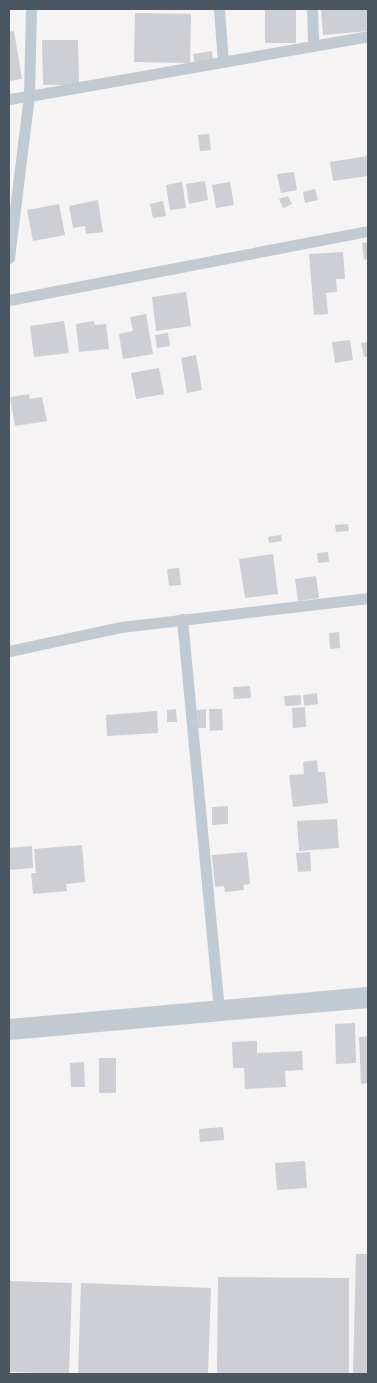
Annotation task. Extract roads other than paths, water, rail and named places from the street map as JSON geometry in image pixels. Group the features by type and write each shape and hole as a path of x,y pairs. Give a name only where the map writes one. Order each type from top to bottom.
{"street":[{"path":"9,1029 368,997"}],"lane":[{"path":"9,258 11,213 29,96 31,9"},
{"path":"219,9 224,62"},
{"path":"312,9 313,46"},
{"path":"9,99 368,36"},
{"path":"9,300 368,231"},
{"path":"9,651 121,627 368,598"},
{"path":"182,619 219,1010"}]}
